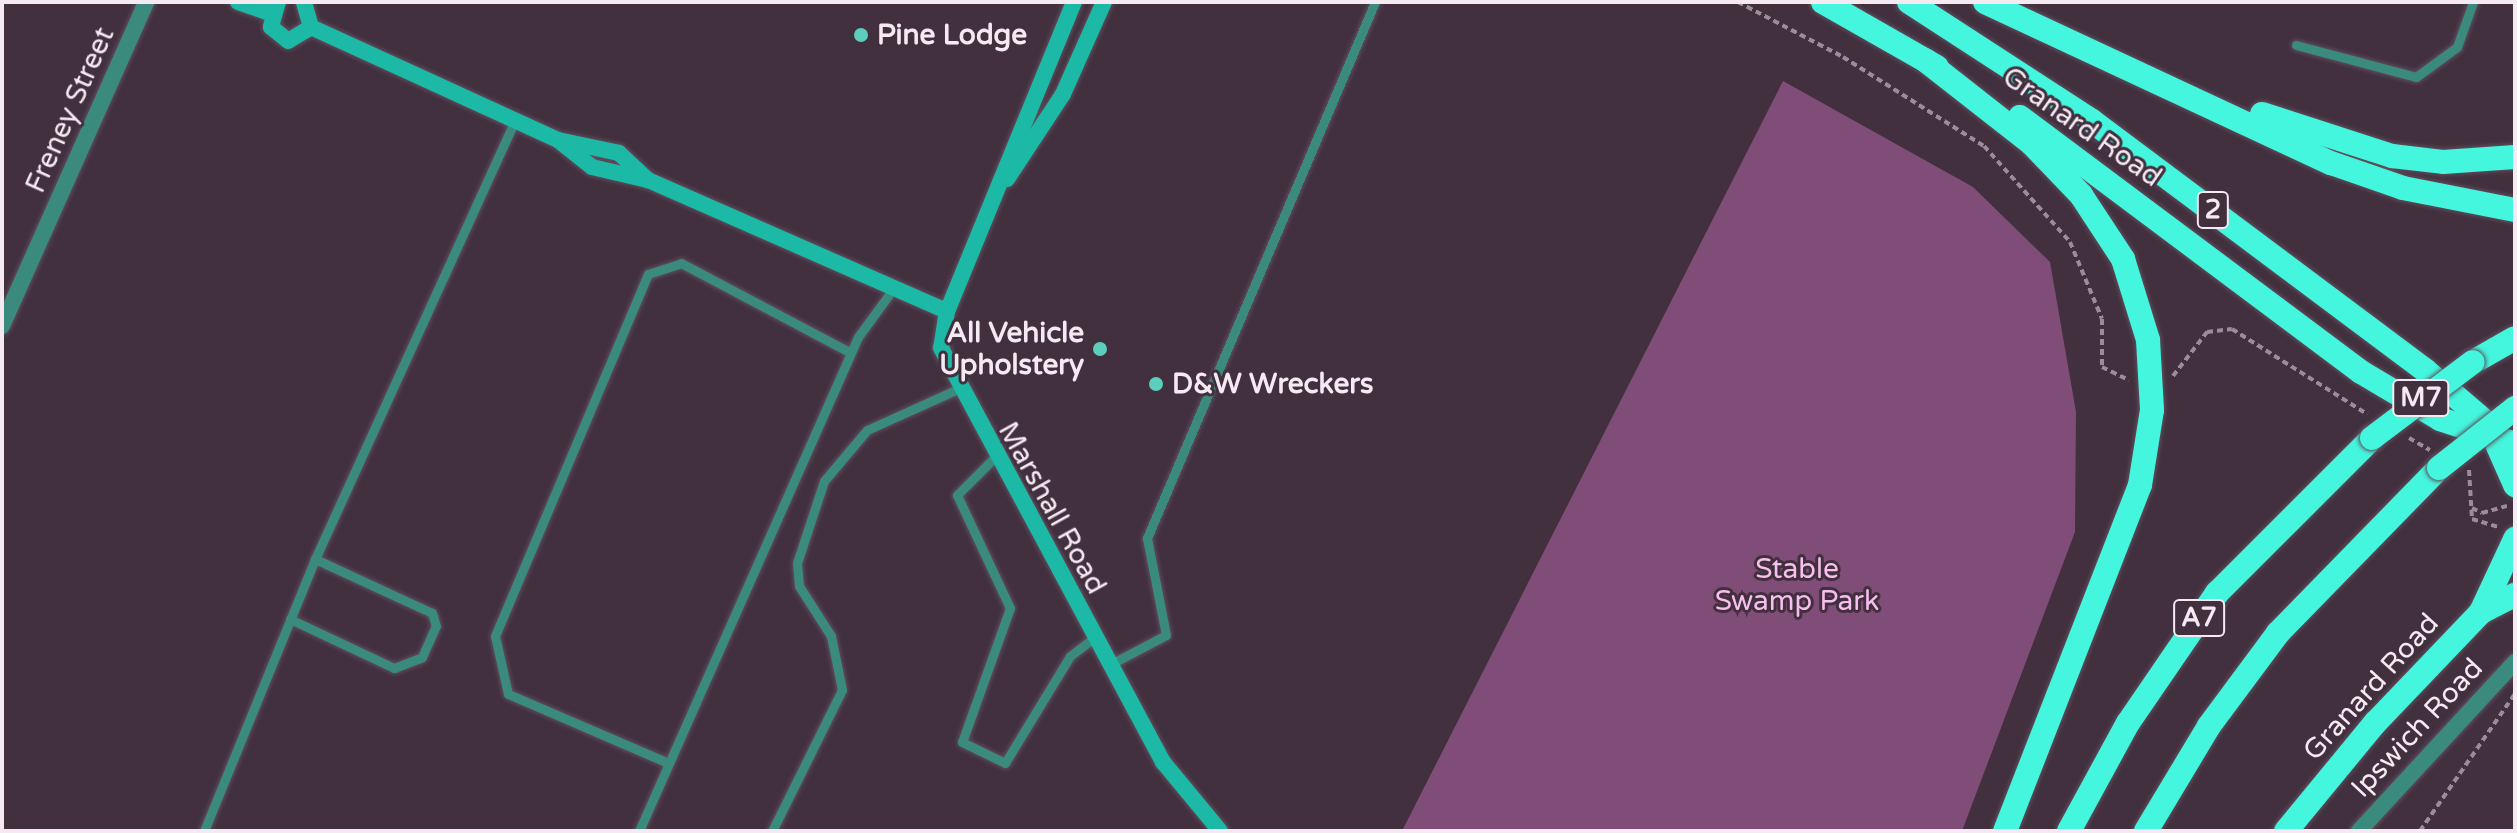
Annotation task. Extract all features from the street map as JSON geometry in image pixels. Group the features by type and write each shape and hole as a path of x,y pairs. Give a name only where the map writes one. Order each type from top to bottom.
{"highway":[{"name":"Granard Road","path":"1823,2 1925,60 2105,176 2349,365 2426,413 2505,441"},
{"name":"Granard Road","path":"1909,2 2104,129 2505,441"},
{"path":"1988,2 2348,145 2443,162 2515,157"},
{"path":"1988,2 2343,167 2515,210"},
{"path":"1925,60 2032,144 2081,195 2123,259 2148,340 2152,410 2140,485 2005,831"},
{"name":"M7","path":"2374,428 2515,338"},
{"name":"M7","path":"2445,462 2515,408"},
{"name":"A7","path":"2069,831 2128,723 2217,593 2374,428"},
{"path":"2505,441 2515,485"},
{"name":"A7","path":"2146,831 2209,726 2278,633 2445,462"},
{"name":"Granard Road","path":"2286,831 2376,722 2481,612 2515,539"},
{"path":"2481,612 2515,595"}],"street":[{"name":"Freney Street","path":"2,326 146,2"},
{"path":"238,2 274,8 271,27 288,41 311,27"},
{"path":"304,2 311,27 514,122 558,140 619,153 648,180"},
{"path":"996,194 1074,2"},
{"path":"996,194 1063,94 1104,2"},
{"path":"558,140 592,167 648,180 947,311"},
{"name":"Marshall Road","path":"996,194 947,311 941,348 958,389 1180,788 1220,831"},
{"name":"Ipswich Road","path":"2359,831 2515,662"}],"lane":[{"path":"1109,665 1166,635 1147,538 1375,2"},
{"path":"2296,45 2416,77 2457,47 2473,2"},
{"path":"204,831 315,559 514,122"},
{"path":"666,762 508,694 495,636 648,274 681,263 851,353"},
{"path":"639,831 666,762 698,707 851,353 893,289"},
{"path":"772,831 842,690 831,636 799,586 797,563 824,481 867,430 958,389"},
{"path":"995,457 960,486 958,507 1002,580 1008,625 960,734 971,751 998,764 1012,757 1070,656 1094,638"},
{"path":"290,619 394,668 411,667 431,636 432,613 420,603 315,559"}],"path":[{"path":"1738,2 1843,57 1984,146 2070,242 2102,319 2106,373 2138,379"},
{"path":"2161,379 2186,369 2207,332 2232,329 2374,428"},
{"path":"2399,433 2473,476 2473,521 2488,525"},
{"path":"2472,508 2487,513 2515,503"},
{"path":"2420,831 2515,694"}],"green space":[{"name":"Stable Swamp Park","path":"1783,81 1973,187 2050,262 2076,412 2075,532 1962,831 1402,831"}],"place":[{"name":"Pine Lodge","path":"861,35"},
{"name":"All Vehicle Upholstery","path":"1100,349"},
{"name":"D&W Wreckers","path":"1156,384"}]}
